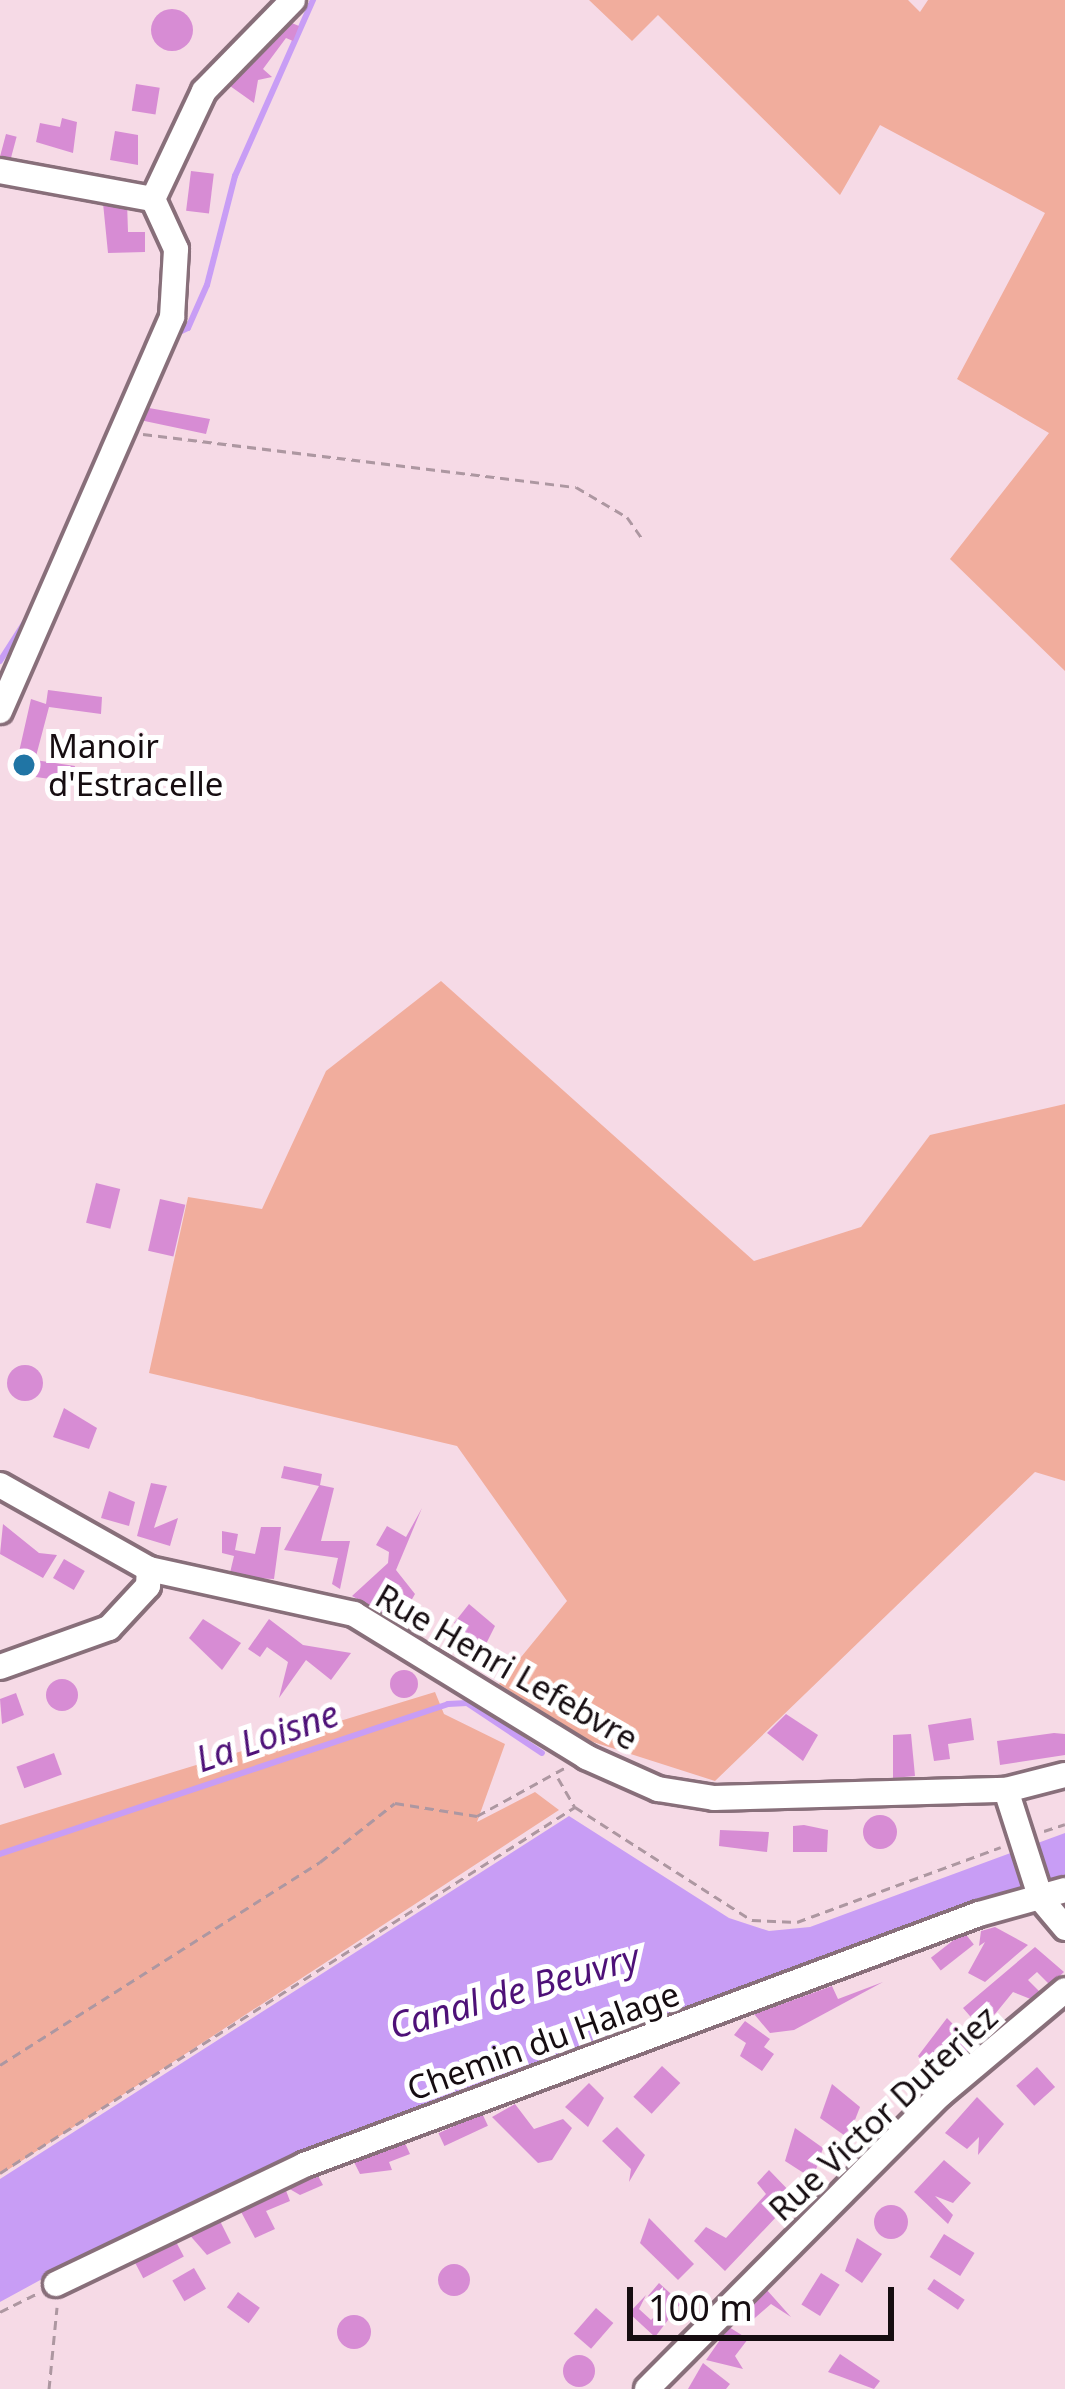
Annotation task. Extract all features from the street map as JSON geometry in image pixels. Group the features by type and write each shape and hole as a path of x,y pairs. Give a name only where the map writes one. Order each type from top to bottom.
{"street":[{"path":"0,712 126,433 178,280 152,199 204,91 293,0"},
{"path":"0,171 152,199"},
{"name":"Rue Henri Lefebvre","path":"0,1485 149,1570 354,1614 580,1753 691,1796 1006,1790 1065,1775"},
{"path":"0,1667 110,1628 148,1586 149,1570"},
{"path":"1006,1790 1023,1848 1065,1928"},
{"name":"Chemin du Halage","path":"49,2287 304,2165 1048,1892"},
{"name":"Rue Victor Duteriez","path":"646,2389 940,2095 1065,1990"}],"path":[{"path":"126,433 577,487 627,517 644,541"},
{"path":"0,2065 320,1862 395,1803 478,1816 558,1778 580,1753"},
{"path":"558,1778 575,1807 726,1907 773,1922 818,1915 1023,1848"},
{"path":"0,2173 575,1807"},
{"path":"0,2312 49,2287 50,2389"}],"shaded area":[{"path":"589,0 908,0 920,12 928,0 1065,0 1065,671 950,559 1049,433 957,379 1045,213 880,125 840,195 658,15 632,41"},
{"path":"441,981 754,1261 861,1227 930,1135 1065,1104 1065,1481 1035,1472 715,1781 590,1741 499,1684 567,1601 457,1446 149,1373 188,1197 262,1209 326,1071"},
{"path":"435,1692 444,1714 505,1744 477,1822 535,1792 559,1810 0,2175 0,1825"}],"water":[{"name":"Canal de Beuvry","path":"569,1816 729,1918 769,1931 810,1927 1065,1833 1065,1876 55,2272 0,2302 0,2179"}],"building":[{"path":"172,9 187,15 193,30 187,45 172,51 157,45 151,30 157,15"},
{"path":"287,21 299,26 293,41 286,38 263,69 272,77 258,80 254,103 223,81 238,66 245,71"},
{"path":"136,84 160,88 155,114 132,111"},
{"path":"62,118 77,122 73,153 36,142 40,123 60,127"},
{"path":"115,131 138,135 138,165 110,160"},
{"path":"6,134 17,137 10,161 0,158"},
{"path":"191,171 214,174 209,214 186,211"},
{"path":"127,202 128,232 145,232 145,252 108,253 103,203"},
{"path":"143,393 149,408 210,419 206,434 135,419"},
{"path":"48,690 102,697 101,714 49,707 35,760 75,766 72,782 14,774 31,699 46,704"},
{"path":"96,1183 120,1189 110,1229 86,1223"},
{"path":"160,1199 185,1205 173,1256 148,1251"},
{"path":"25,1365 38,1370 43,1383 38,1396 25,1401 12,1396 7,1383 12,1370"},
{"path":"64,1408 97,1428 89,1449 53,1437"},
{"path":"284,1466 322,1474 320,1485 334,1488 321,1541 350,1541 340,1589 332,1584 338,1558 284,1550 319,1486 281,1478"},
{"path":"151,1483 167,1486 154,1528 178,1518 170,1546 137,1536"},
{"path":"109,1491 135,1502 129,1526 101,1518"},
{"path":"422,1508 396,1570 415,1594 399,1622 352,1596 388,1563 389,1552 376,1545 387,1526 406,1537"},
{"path":"3,1524 39,1553 57,1555 43,1578 0,1554"},
{"path":"261,1527 281,1527 274,1579 229,1577 234,1556 222,1553 222,1531 238,1534 235,1550 255,1554"},
{"path":"64,1559 85,1571 74,1590 53,1578"},
{"path":"469,1604 495,1626 484,1648 454,1623"},
{"path":"203,1619 241,1643 222,1670 189,1638"},
{"path":"269,1619 303,1645 351,1653 331,1680 306,1660 279,1698 288,1662 267,1647 260,1657 248,1649"},
{"path":"404,1670 414,1674 418,1684 414,1694 404,1698 394,1694 390,1684 394,1674"},
{"path":"62,1679 73,1684 78,1695 73,1706 62,1711 51,1706 46,1695 51,1684"},
{"path":"16,1693 24,1715 2,1724 0,1699"},
{"path":"786,1714 818,1735 803,1761 767,1733"},
{"path":"971,1718 974,1740 948,1744 950,1759 934,1761 928,1725"},
{"path":"911,1734 915,1776 893,1778 893,1735"},
{"path":"1065,1734 1065,1755 1000,1765 997,1741"},
{"path":"54,1753 62,1775 24,1788 16,1767"},
{"path":"880,1815 892,1820 897,1832 892,1844 880,1849 868,1844 863,1832 868,1820"},
{"path":"793,1826 828,1830 827,1852 793,1852"},
{"path":"720,1830 769,1832 767,1852 719,1846"},
{"path":"995,1927 1028,1945 985,1982 968,1973 985,1942 979,1946 981,1931"},
{"path":"964,1932 974,1945 941,1970 931,1958"},
{"path":"1035,1947 1064,1972 1050,1985 1037,1972 1028,1980 1041,1993 1033,2000 1013,1992 982,2030 963,2008"},
{"path":"883,1982 794,2030 770,2033 754,2014 832,1986 838,1999"},
{"path":"947,2018 974,2046 960,2059 949,2048 928,2068 918,2056"},
{"path":"745,2021 770,2039 764,2047 774,2054 762,2071 740,2056 746,2043 734,2035"},
{"path":"662,2066 680,2083 652,2114 633,2097"},
{"path":"1037,2067 1055,2087 1034,2106 1016,2086"},
{"path":"589,2083 604,2098 588,2127 565,2107"},
{"path":"832,2084 860,2107 848,2138 820,2118"},
{"path":"977,2097 1004,2124 978,2155 979,2137 967,2149 945,2133"},
{"path":"515,2104 534,2129 563,2119 572,2128 552,2160 538,2163 492,2117"},
{"path":"482,2113 488,2126 444,2146 438,2133"},
{"path":"617,2127 645,2155 629,2182 631,2169 602,2141"},
{"path":"795,2128 823,2148 813,2179 785,2161"},
{"path":"404,2141 410,2154 389,2162 392,2170 360,2174 354,2162"},
{"path":"944,2160 971,2183 953,2203 935,2196 953,2215 948,2224 914,2192"},
{"path":"769,2170 795,2197 725,2271 694,2241 706,2227 726,2238 766,2194 757,2183"},
{"path":"317,2174 323,2185 300,2195 281,2184"},
{"path":"285,2188 290,2201 266,2211 275,2229 255,2238 239,2208"},
{"path":"891,2205 903,2210 908,2222 903,2234 891,2239 879,2234 874,2222 879,2210"},
{"path":"218,2217 231,2243 207,2255 187,2232"},
{"path":"649,2218 694,2264 678,2280 640,2243"},
{"path":"944,2234 975,2253 960,2276 930,2257"},
{"path":"174,2238 184,2257 143,2278 133,2260"},
{"path":"857,2238 882,2254 862,2283 845,2271"},
{"path":"454,2264 465,2269 470,2280 465,2291 454,2296 443,2291 438,2280 443,2269"},
{"path":"194,2268 206,2289 184,2301 172,2280"},
{"path":"821,2273 840,2285 820,2316 801,2304"},
{"path":"934,2279 965,2300 958,2310 927,2289"},
{"path":"659,2283 681,2303 655,2337 629,2313 646,2295 639,2309 651,2320 662,2309 648,2296"},
{"path":"766,2289 791,2317 771,2304 748,2324 736,2316"},
{"path":"238,2292 260,2308 249,2323 227,2307"},
{"path":"596,2308 613,2323 591,2349 574,2334"},
{"path":"354,2315 366,2320 371,2332 366,2344 354,2349 342,2344 337,2332 342,2320"},
{"path":"729,2327 748,2339 735,2356 743,2369 706,2360"},
{"path":"840,2354 880,2381 874,2389 828,2372"},
{"path":"579,2355 590,2360 595,2371 590,2382 579,2387 568,2382 563,2371 568,2360"},
{"path":"703,2363 730,2384 726,2389 688,2389"}],"waterway":[{"path":"175,334 188,328 207,285 235,176 313,0"},
{"path":"0,661 27,619"},
{"name":"La Loisne","path":"0,1854 448,1704 467,1703 542,1753"}],"place":[{"name":"Manoir d'Estracelle","path":"24,765"}]}
